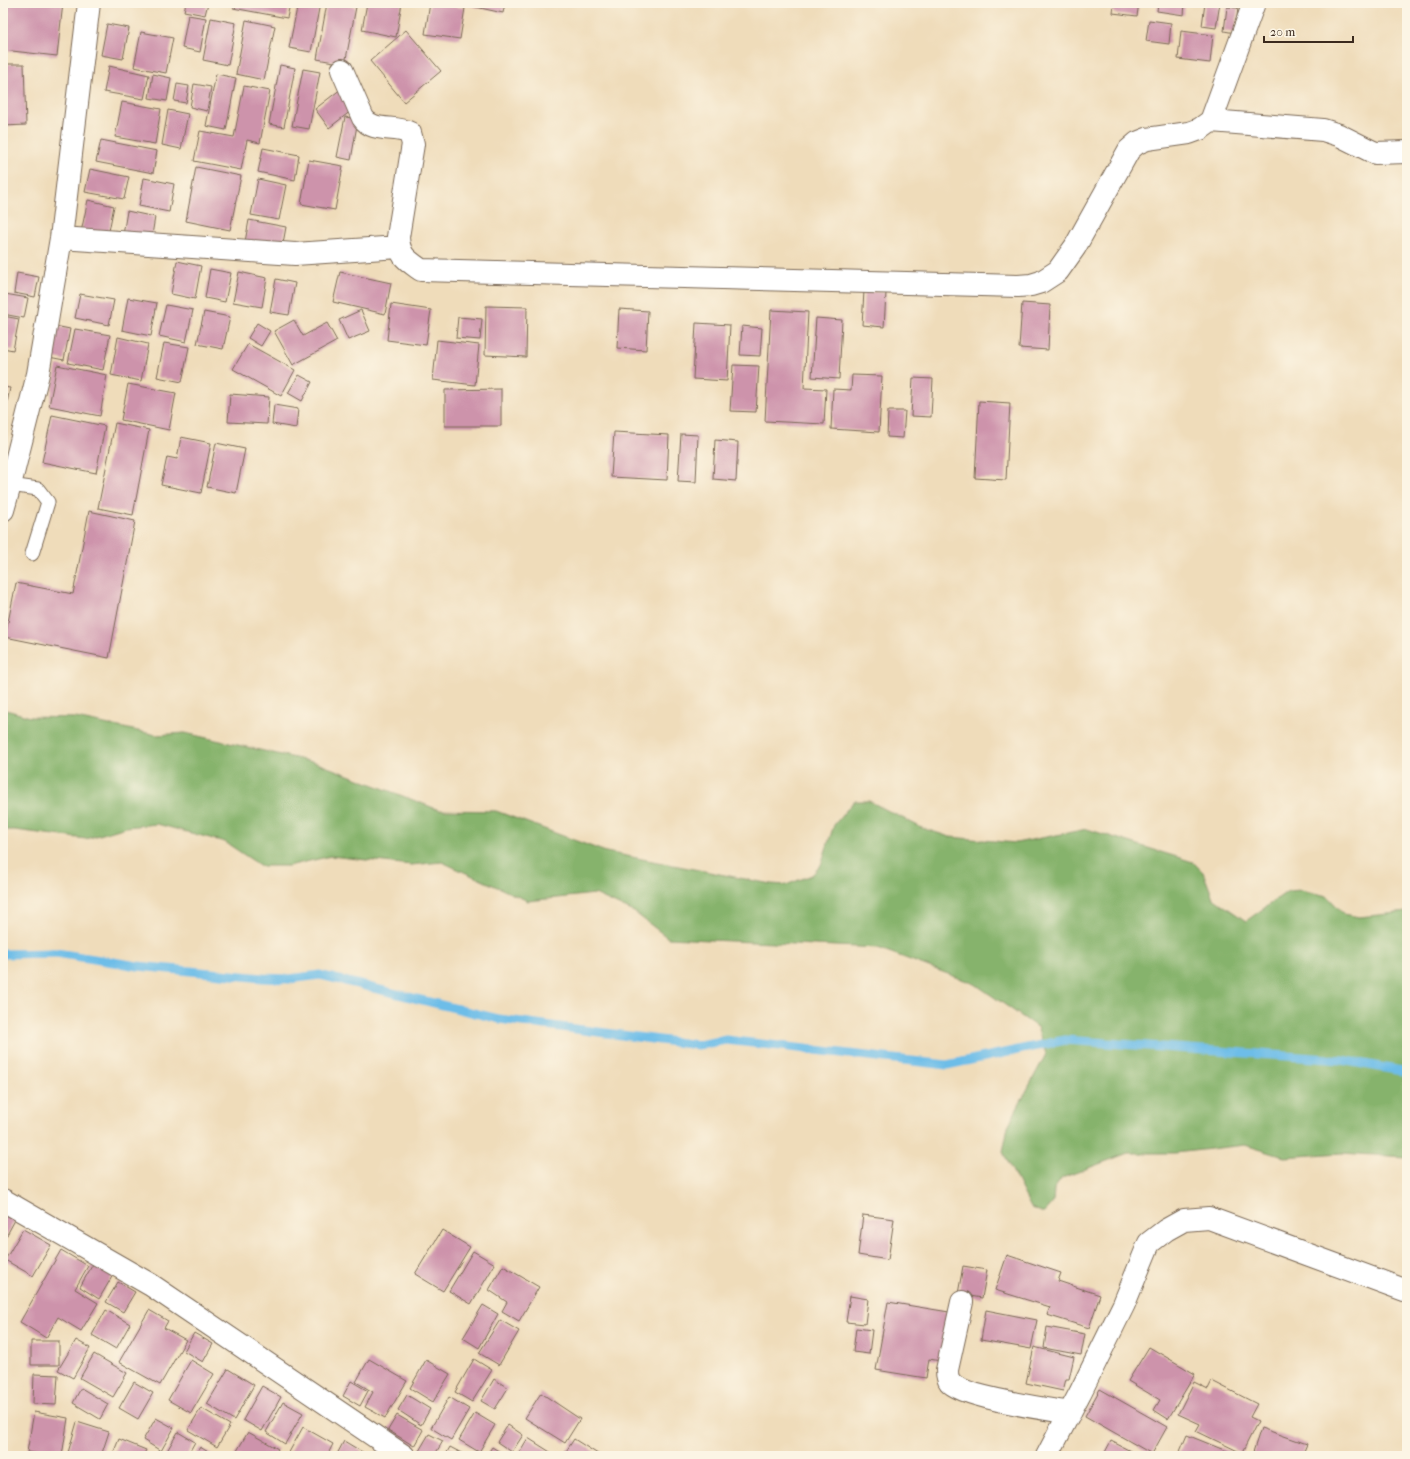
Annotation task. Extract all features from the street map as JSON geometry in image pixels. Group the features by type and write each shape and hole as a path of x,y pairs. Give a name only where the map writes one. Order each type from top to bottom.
{"street":[{"path":"3,510 38,374 61,238 89,3"},
{"path":"342,70 362,118 366,123 371,126 403,129 410,133 413,144 398,237 399,247 404,258 421,270 1018,286 1031,285 1041,282 1058,271 1075,246 1129,150 1137,143 1147,139 1189,133 1200,129 1211,121 1254,3"},
{"path":"1211,121 1324,130 1339,135 1375,153 1407,152"},
{"path":"61,238 294,254 399,247"},
{"path":"3,1200 151,1285 404,1456"},
{"path":"1047,1456 1124,1304 1149,1243 1166,1230 1184,1220 1209,1218 1407,1291"},
{"path":"962,1302 947,1370 950,1382 962,1390 997,1400 1070,1413"}],"lane":[{"path":"10,485 38,489 48,502 32,554"}],"green space":[{"path":"3,709 30,717 76,718 157,735 185,733 317,763 439,810 496,811 606,852 771,884 786,885 812,875 821,865 834,825 854,801 869,801 922,828 950,837 1016,843 1087,829 1193,862 1203,872 1213,898 1246,921 1288,891 1301,890 1327,896 1344,914 1359,917 1407,912 1407,1157 1341,1153 1284,1157 1245,1145 1175,1153 1128,1153 1062,1178 1054,1189 1053,1203 1044,1213 1031,1208 1003,1152 1008,1126 1046,1054 1037,1027 975,984 878,948 668,938 634,912 595,894 528,901 442,862 411,865 331,856 288,866 261,866 225,842 157,824 126,827 86,839 15,830 3,830"}],"building":[{"path":"3,3 63,3 57,56 3,50"},
{"path":"186,3 208,3 205,15 184,11"},
{"path":"234,3 290,3 287,18 233,8"},
{"path":"298,3 320,3 311,52 289,48"},
{"path":"327,3 336,3 356,7 345,64 317,59"},
{"path":"367,3 402,3 396,37 362,30"},
{"path":"430,3 465,8 460,39 425,34"},
{"path":"505,3 503,13 462,4"},
{"path":"1114,3 1139,3 1137,16 1113,13"},
{"path":"1158,3 1185,3 1184,15 1157,11"},
{"path":"1205,3 1220,3 1216,28 1202,26"},
{"path":"1227,7 1238,8 1235,33 1224,31"},
{"path":"188,15 206,18 200,52 182,48"},
{"path":"211,18 236,23 228,65 203,60"},
{"path":"246,20 275,26 264,80 236,74"},
{"path":"1149,20 1171,23 1169,44 1146,41"},
{"path":"107,24 129,28 123,59 101,55"},
{"path":"406,30 441,71 404,102 370,61"},
{"path":"1181,31 1213,35 1210,63 1178,59"},
{"path":"141,32 173,38 166,73 134,67"},
{"path":"3,64 24,64 26,125 3,126"},
{"path":"280,65 295,68 284,127 269,124"},
{"path":"109,66 149,75 144,99 104,92"},
{"path":"303,69 320,72 309,129 292,126"},
{"path":"153,74 171,78 167,101 149,98"},
{"path":"216,74 236,78 226,130 206,126"},
{"path":"177,84 189,86 186,103 174,101"},
{"path":"194,84 211,87 207,111 190,107"},
{"path":"244,86 270,91 260,143 247,140 241,170 194,161 200,131 234,137"},
{"path":"341,89 356,107 329,128 315,109"},
{"path":"122,102 161,109 155,144 115,137"},
{"path":"168,110 188,114 181,149 162,145"},
{"path":"345,117 358,119 351,160 337,157"},
{"path":"101,140 157,151 153,173 96,162"},
{"path":"263,148 299,155 295,180 258,172"},
{"path":"309,160 343,166 335,210 301,204"},
{"path":"196,167 241,176 230,230 186,221"},
{"path":"90,169 129,177 124,199 85,192"},
{"path":"144,178 174,184 169,212 139,206"},
{"path":"258,179 286,185 279,220 251,215"},
{"path":"88,200 114,206 108,236 81,232"},
{"path":"127,211 155,217 151,241 123,235"},
{"path":"249,220 286,227 282,249 245,242"},
{"path":"177,261 201,266 195,299 171,294"},
{"path":"210,269 231,273 225,302 205,298"},
{"path":"239,272 267,278 262,307 233,302"},
{"path":"340,272 391,283 385,314 333,302"},
{"path":"17,273 39,277 35,297 14,293"},
{"path":"276,279 295,283 289,315 270,312"},
{"path":"864,291 886,293 884,327 862,325"},
{"path":"5,294 28,298 24,318 3,314"},
{"path":"80,294 114,300 109,325 75,318"},
{"path":"128,298 157,303 151,336 122,330"},
{"path":"1022,303 1050,305 1048,350 1019,348"},
{"path":"391,304 431,310 426,345 387,340"},
{"path":"166,305 193,310 186,342 159,336"},
{"path":"486,306 527,307 526,357 485,355"},
{"path":"619,309 648,311 646,350 617,348"},
{"path":"361,310 370,331 348,340 339,320"},
{"path":"771,310 808,312 804,388 826,389 824,424 765,421"},
{"path":"204,312 230,317 223,349 197,344"},
{"path":"3,316 19,319 13,350 3,348"},
{"path":"458,317 482,319 480,340 456,338"},
{"path":"816,318 842,320 839,379 812,377"},
{"path":"294,320 303,336 327,323 337,341 293,365 274,331"},
{"path":"257,323 270,331 261,346 248,338"},
{"path":"696,323 730,325 727,381 693,379"},
{"path":"55,326 70,329 64,360 49,357"},
{"path":"742,326 762,328 760,356 740,355"},
{"path":"75,329 110,335 103,370 68,363"},
{"path":"118,337 148,344 141,381 111,375"},
{"path":"437,340 479,345 475,385 433,380"},
{"path":"164,343 189,347 182,382 157,377"},
{"path":"248,344 295,370 281,396 233,369"},
{"path":"57,365 107,375 100,416 49,406"},
{"path":"733,365 759,366 756,412 730,411"},
{"path":"299,375 312,382 302,401 288,393"},
{"path":"852,375 882,376 879,432 831,429 833,389 851,390"},
{"path":"913,378 933,379 931,417 911,416"},
{"path":"128,384 176,393 169,430 121,420"},
{"path":"3,387 10,388 6,408 3,408"},
{"path":"501,389 501,426 445,426 445,390"},
{"path":"230,394 269,397 267,424 228,422"},
{"path":"979,401 1010,403 1006,480 975,478"},
{"path":"274,405 298,409 296,428 272,424"},
{"path":"888,411 905,411 903,438 887,437"},
{"path":"52,415 105,426 96,473 42,462"},
{"path":"115,423 149,430 133,515 98,508"},
{"path":"614,432 669,435 667,480 611,477"},
{"path":"681,434 698,435 696,482 678,481"},
{"path":"181,437 211,443 201,493 161,485 167,457 177,459"},
{"path":"715,440 738,442 736,481 713,479"},
{"path":"216,443 245,449 236,493 207,487"},
{"path":"89,511 135,521 109,658 5,637 16,583 73,594"},
{"path":"3,1213 15,1220 3,1242"},
{"path":"863,1215 894,1219 888,1260 858,1255"},
{"path":"23,1229 51,1245 33,1276 5,1260"},
{"path":"442,1230 470,1247 443,1291 415,1274"},
{"path":"61,1250 88,1266 75,1289 98,1303 81,1331 58,1317 46,1338 20,1322"},
{"path":"473,1251 495,1264 471,1304 449,1291"},
{"path":"1007,1255 1061,1273 1058,1281 1100,1295 1089,1328 1047,1315 1050,1307 995,1290"},
{"path":"93,1264 113,1275 99,1299 80,1287"},
{"path":"503,1266 539,1287 519,1321 502,1311 507,1302 489,1290"},
{"path":"963,1266 987,1270 982,1298 958,1294"},
{"path":"118,1282 135,1292 123,1312 106,1302"},
{"path":"850,1296 868,1299 865,1324 846,1322"},
{"path":"888,1302 949,1312 941,1361 929,1359 926,1378 876,1370"},
{"path":"483,1305 498,1314 479,1348 463,1338"},
{"path":"106,1310 130,1324 116,1349 92,1335"},
{"path":"149,1310 168,1321 164,1328 186,1340 160,1385 119,1362"},
{"path":"986,1310 1037,1320 1031,1349 981,1340"},
{"path":"500,1320 519,1331 499,1365 479,1353"},
{"path":"1047,1327 1085,1334 1081,1355 1044,1348"},
{"path":"856,1328 872,1330 869,1354 853,1352"},
{"path":"194,1333 213,1344 203,1362 184,1351"},
{"path":"76,1340 90,1348 73,1378 58,1370"},
{"path":"31,1341 59,1341 59,1365 31,1365"},
{"path":"1034,1347 1074,1357 1069,1379 1066,1379 1063,1391 1026,1383"},
{"path":"1149,1347 1195,1374 1168,1419 1154,1410 1160,1400 1128,1381"},
{"path":"94,1354 127,1373 113,1397 80,1378"},
{"path":"369,1359 407,1381 385,1418 365,1407 373,1392 356,1382"},
{"path":"474,1359 492,1370 472,1402 455,1392"},
{"path":"191,1360 214,1374 191,1413 168,1400"},
{"path":"426,1360 450,1374 433,1402 410,1388"},
{"path":"228,1369 254,1385 234,1420 207,1404"},
{"path":"34,1374 58,1375 56,1405 33,1404"},
{"path":"494,1379 508,1388 495,1409 481,1401"},
{"path":"351,1381 368,1391 360,1406 343,1396"},
{"path":"1212,1381 1257,1404 1250,1417 1258,1421 1242,1453 1196,1431 1200,1424 1178,1414 1194,1382 1208,1389"},
{"path":"134,1382 153,1393 138,1419 119,1408"},
{"path":"262,1386 281,1397 262,1431 243,1420"},
{"path":"81,1388 108,1404 100,1419 73,1403"},
{"path":"1100,1389 1167,1427 1152,1454 1085,1416"},
{"path":"541,1393 580,1419 565,1443 525,1418"},
{"path":"407,1395 430,1409 421,1425 398,1410"},
{"path":"449,1397 469,1409 451,1440 431,1428"},
{"path":"283,1402 303,1413 285,1444 266,1432"},
{"path":"201,1408 230,1425 217,1447 188,1430"},
{"path":"34,1412 68,1418 62,1456 27,1452"},
{"path":"475,1413 495,1425 479,1452 459,1440"},
{"path":"397,1415 423,1430 414,1446 388,1430"},
{"path":"156,1418 174,1428 161,1451 143,1440"},
{"path":"77,1422 109,1432 101,1456 67,1456"},
{"path":"508,1425 523,1435 512,1452 497,1442"},
{"path":"303,1427 333,1444 327,1456 287,1456"},
{"path":"1261,1428 1307,1444 1302,1456 1252,1455"},
{"path":"178,1432 195,1442 187,1456 164,1456"},
{"path":"248,1432 278,1449 274,1456 234,1456"},
{"path":"429,1434 443,1441 434,1456 427,1456 419,1451"},
{"path":"1187,1435 1239,1456 1178,1456"},
{"path":"528,1438 555,1455 517,1456"},
{"path":"119,1439 146,1450 143,1456 112,1456"},
{"path":"574,1439 601,1456 563,1456"},
{"path":"344,1441 369,1456 336,1456"},
{"path":"1111,1441 1140,1456 1103,1456"},
{"path":"200,1447 215,1456 195,1456"},
{"path":"450,1447 467,1456 445,1456"},
{"path":"492,1447 507,1456 486,1456"}],"waterway":[{"path":"3,954 56,953 138,966 263,978 289,979 320,975 499,1019 698,1045 726,1040 947,1065 1065,1040 1342,1060 1407,1072"}]}
